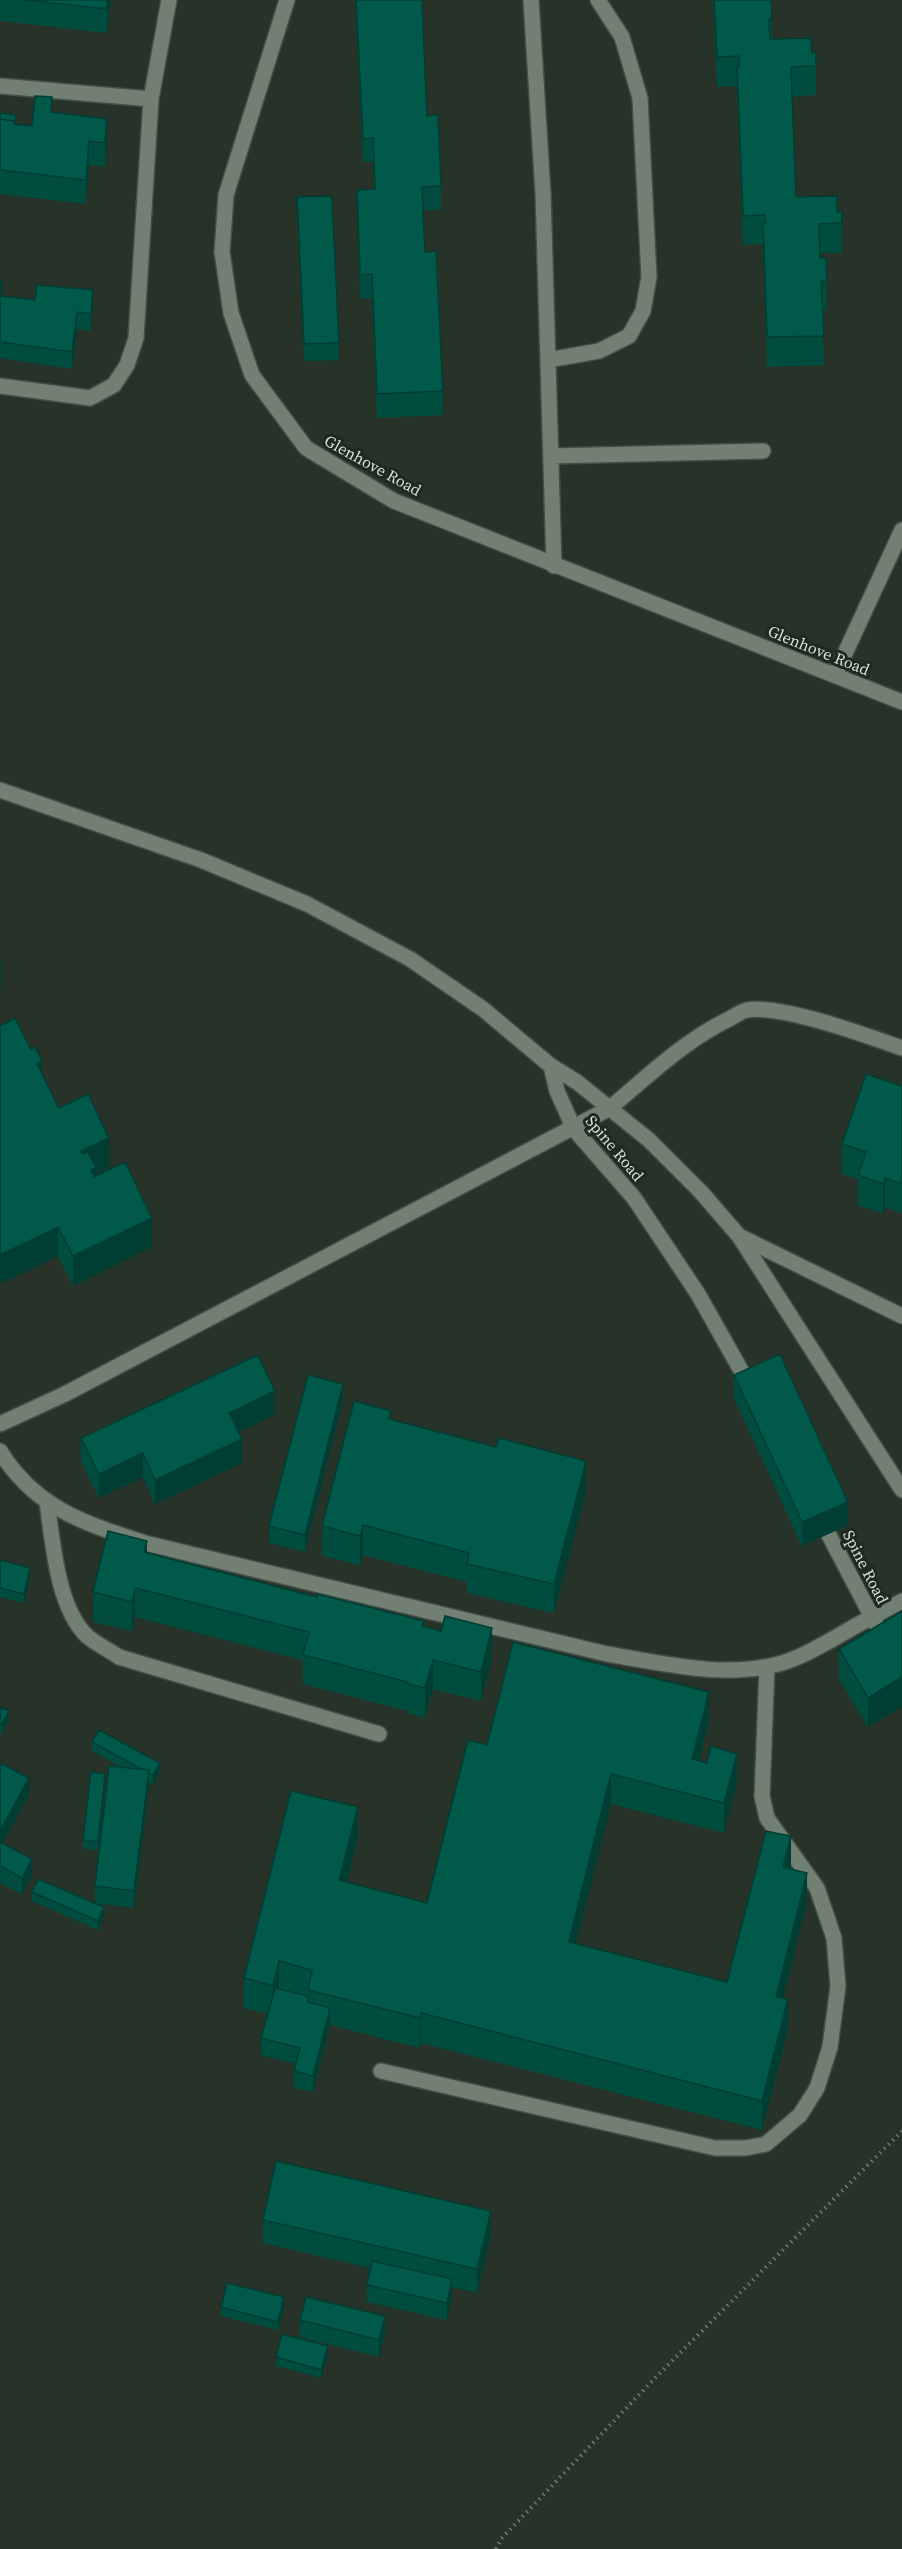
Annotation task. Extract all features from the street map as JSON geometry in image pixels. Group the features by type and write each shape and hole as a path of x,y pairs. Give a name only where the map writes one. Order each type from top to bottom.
{"street":[{"path":"0,386 90,398 114,385 127,365 136,338 151,99 170,0"},
{"name":"Glenhove Road","path":"287,0 226,195 222,252 231,313 252,375 306,448 394,501 902,702"},
{"path":"531,0 543,194 554,566"},
{"path":"548,360 599,351 629,336 643,311 649,277 640,98 622,37 598,0"},
{"path":"0,86 151,99"},
{"path":"551,456 763,451"},
{"path":"835,675 902,531"},
{"path":"0,790 201,860 307,904 410,959 483,1009 551,1066"},
{"path":"0,1424 65,1394 574,1129 610,1108 684,1046 720,1023 747,1010 773,1011 836,1026 902,1047"},
{"name":"Spine Road","path":"551,1066 577,1082 649,1140 701,1191 739,1236 902,1490"},
{"name":"Spine Road","path":"551,1066 557,1091 574,1129 634,1198 698,1294 758,1402"},
{"path":"739,1236 902,1316"},
{"path":"0,1451 13,1472 47,1502 87,1524 145,1543 608,1654 670,1664 743,1671 798,1657 902,1601"},
{"path":"47,1502 57,1567 70,1613 87,1636 119,1657 379,1734"},
{"name":"Spine Road","path":"814,1506 872,1617 902,1668"},
{"path":"381,2071 715,2148 746,2148 766,2144 800,2115 816,2088 830,2047 838,1986 834,1938 817,1888 767,1818 762,1796 767,1666"}],"path":[{"path":"496,2549 501,2539 656,2377 902,2131"}],"building":[{"path":"26,0 108,0 107,9"},
{"path":"356,0 422,0 427,116 438,115 441,186 422,187 425,252 436,251 443,391 377,394 372,274 360,275 357,190 375,189 373,138 363,139"},
{"path":"714,0 771,0 770,39 811,38 812,53 816,53 816,66 791,67 796,197 837,196 837,212 842,211 842,223 819,224 820,258 826,258 827,280 821,281 824,336 767,337 763,223 766,223 765,215 743,216 737,67 739,67 739,56 717,57"},
{"path":"35,96 52,97 51,112 107,119 105,143 89,141 86,180 0,170 0,119 14,121 14,124 32,126"},
{"path":"0,113 16,115 15,124 14,121 0,119"},
{"path":"332,196 339,343 304,344 297,197"},
{"path":"37,285 93,290 91,314 77,312 72,352 0,342 0,293 1,296 35,300"},
{"path":"15,1018 31,1049 35,1047 42,1061 37,1064 59,1108 88,1094 109,1138 81,1151 82,1154 88,1152 96,1168 91,1170 94,1177 125,1162 152,1218 73,1256 58,1227 0,1255 0,1026"},
{"path":"866,1074 902,1086 902,1184 885,1178 883,1184 858,1175 866,1152 842,1144"},
{"path":"780,1354 848,1502 802,1522 734,1375"},
{"path":"258,1355 275,1391 229,1413 242,1439 155,1480 143,1453 99,1474 81,1438"},
{"path":"308,1375 343,1384 305,1535 269,1526"},
{"path":"354,1401 391,1411 389,1419 496,1447 499,1438 586,1461 554,1584 467,1564 469,1553 363,1525 360,1536 322,1526"},
{"path":"108,1531 147,1541 144,1552 317,1597 317,1594 424,1621 422,1626 441,1631 445,1616 492,1628 481,1672 433,1660 425,1688 303,1655 309,1632 135,1588 132,1602 93,1592"},
{"path":"0,1560 30,1568 24,1594 0,1588"},
{"path":"902,1611 902,1677 868,1698 839,1649"},
{"path":"513,1642 709,1692 692,1759 707,1763 711,1746 737,1754 724,1803 611,1774 569,1942 727,1982 766,1831 791,1836 783,1867 807,1873 776,1997 788,1999 762,2101 421,2013 420,2018 308,1990 312,1970 279,1961 273,1986 244,1978 291,1791 358,1807 339,1880 427,1903 468,1740 487,1745"},
{"path":"0,1707 9,1711 2,1724 0,1723"},
{"path":"99,1730 160,1763 153,1775 148,1773 149,1770 141,1769 92,1742"},
{"path":"0,1763 29,1778 0,1831"},
{"path":"109,1766 149,1770 134,1891 95,1886"},
{"path":"91,1772 105,1774 98,1842 83,1840"},
{"path":"0,1842 32,1859 22,1878 0,1866"},
{"path":"38,1879 104,1907 98,1921 32,1892"},
{"path":"275,1988 308,1996 308,2002 330,2008 313,2076 294,2071 300,2048 261,2038"},
{"path":"276,2161 491,2211 477,2269 263,2220"},
{"path":"372,2261 452,2279 447,2303 367,2285"},
{"path":"227,2283 284,2297 278,2322 221,2307"},
{"path":"306,2297 385,2316 379,2340 300,2320"},
{"path":"282,2334 328,2346 321,2370 276,2357"}]}
